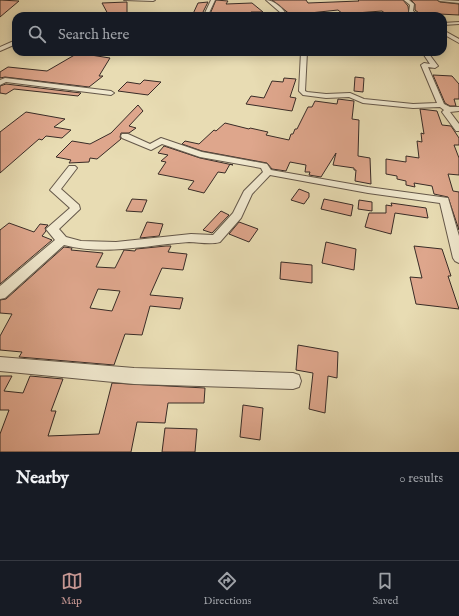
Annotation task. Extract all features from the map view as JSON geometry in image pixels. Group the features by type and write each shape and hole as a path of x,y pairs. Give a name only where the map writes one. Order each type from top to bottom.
{"street":[{"path":"126,0 153,0"},
{"path":"207,12 213,0"},
{"path":"268,0 283,12"},
{"path":"406,0 412,5 411,11 412,12"},
{"path":"440,0 459,2"},
{"path":"447,24 459,23"},
{"path":"447,34 459,41"},
{"path":"0,40 12,42"},
{"path":"0,48 12,44"},
{"path":"304,56 302,91 305,94 326,96 350,95 363,101 413,106 441,104"},
{"path":"428,56 435,66 424,65 441,104 449,109 459,109"},
{"path":"2,81 111,93"},
{"path":"449,109 446,112 459,129"},
{"path":"125,136 151,147 161,141 200,154 264,166 268,172 368,190 444,200 454,223 459,258"},
{"path":"72,168 55,190 75,207 75,209 52,229 62,240 81,245 116,246 191,238 216,239 238,215 248,193 268,172"},
{"path":"0,294 62,240"},
{"path":"0,364 134,376 293,381"}],"building":[{"path":"0,0 19,1 0,17"},
{"path":"216,0 228,1 226,4 252,3 263,12 251,12 211,12"},
{"path":"272,0 306,0 308,3 359,1 358,0 403,0 408,6 409,12 340,12 338,10 319,12 287,12"},
{"path":"411,0 437,0 440,2 459,4 459,15 447,14 447,12 418,12 415,10 415,4"},
{"path":"127,2 127,12 107,12 102,3"},
{"path":"208,2 203,12 194,12 198,3"},
{"path":"73,56 97,56 110,58 99,76 103,76 89,87 5,77 0,78 0,72 8,67 47,71"},
{"path":"433,75 452,76 459,84 459,99 454,99 456,106 450,106 445,103"},
{"path":"355,77 364,78 363,92 354,91"},
{"path":"284,78 296,79 290,97 296,98 292,111 246,104 251,96 264,98 272,81 283,82"},
{"path":"144,80 161,82 148,95 118,91 127,82 140,84"},
{"path":"6,84 81,93 78,96 14,89 6,94 0,93 0,86"},
{"path":"338,99 354,101 352,119 359,120 358,156 370,158 371,184 355,181 356,170 354,170 354,168 333,165 336,153 321,177 309,175 310,172 305,172 306,165 290,162 286,171 272,169 267,163 202,151 182,144 185,141 199,144 214,130 216,131 225,123 268,132 266,135 289,140 291,134 293,134 295,129 297,129 308,107 312,107 315,101 337,104"},
{"path":"138,105 143,111 129,126 136,128 129,133 121,133 121,139 97,159 90,158 89,162 69,163 71,160 56,157 72,141 90,144 111,133"},
{"path":"420,109 437,111 442,125 451,126 459,138 459,145 454,145 459,158 459,175 448,174 453,191 459,192 459,230 448,197 434,194 432,186 414,183 415,187 406,185 406,181 397,179 397,176 386,174 386,159 406,162 406,156 419,158 417,141 422,142 421,133 424,134"},
{"path":"26,112 65,119 54,127 71,130 62,138 46,136 42,140 39,139 0,173 0,132"},
{"path":"164,146 200,158 230,164 225,173 218,172 204,193 188,189 194,181 158,174 166,162 161,161 168,155 158,153"},
{"path":"299,189 309,193 309,197 304,204 291,200"},
{"path":"132,199 147,200 142,212 126,211"},
{"path":"324,199 353,205 351,216 321,209"},
{"path":"359,200 372,202 372,211 358,209"},
{"path":"391,203 426,208 428,218 395,213 391,234 365,227 369,213 386,213 386,205 392,206"},
{"path":"221,211 229,215 212,233 203,230"},
{"path":"147,222 163,224 159,236 140,238"},
{"path":"239,222 258,229 249,242 229,234"},
{"path":"9,223 34,232 40,224 48,225 42,236 52,240 0,284 0,230"},
{"path":"326,242 356,249 354,270 322,263"},
{"path":"171,246 168,252 187,254 183,270 162,268 150,295 183,298 180,309 150,306 142,335 125,334 114,365 19,357 22,352 0,350 0,336 12,314 0,313 0,300 6,299 64,247 72,248 71,250 103,253 96,267 115,268 124,250 135,251 136,249","holes":["98,289 120,291 112,311 90,308"]},
{"path":"414,246 442,249 451,276 448,276 459,309 416,304 410,277 422,278"},
{"path":"281,262 312,265 312,283 280,279"},
{"path":"298,345 338,352 337,378 328,376 325,413 309,409 313,373 296,370"},
{"path":"0,376 12,376 4,391 23,393 30,376 63,379 51,411 56,411 48,436 99,434 112,383 205,388 204,403 168,403 165,423 137,422 131,452 0,452 0,434 9,410 0,410"},
{"path":"243,405 263,408 260,440 240,437"},
{"path":"165,428 197,429 195,452 162,452"}]}
